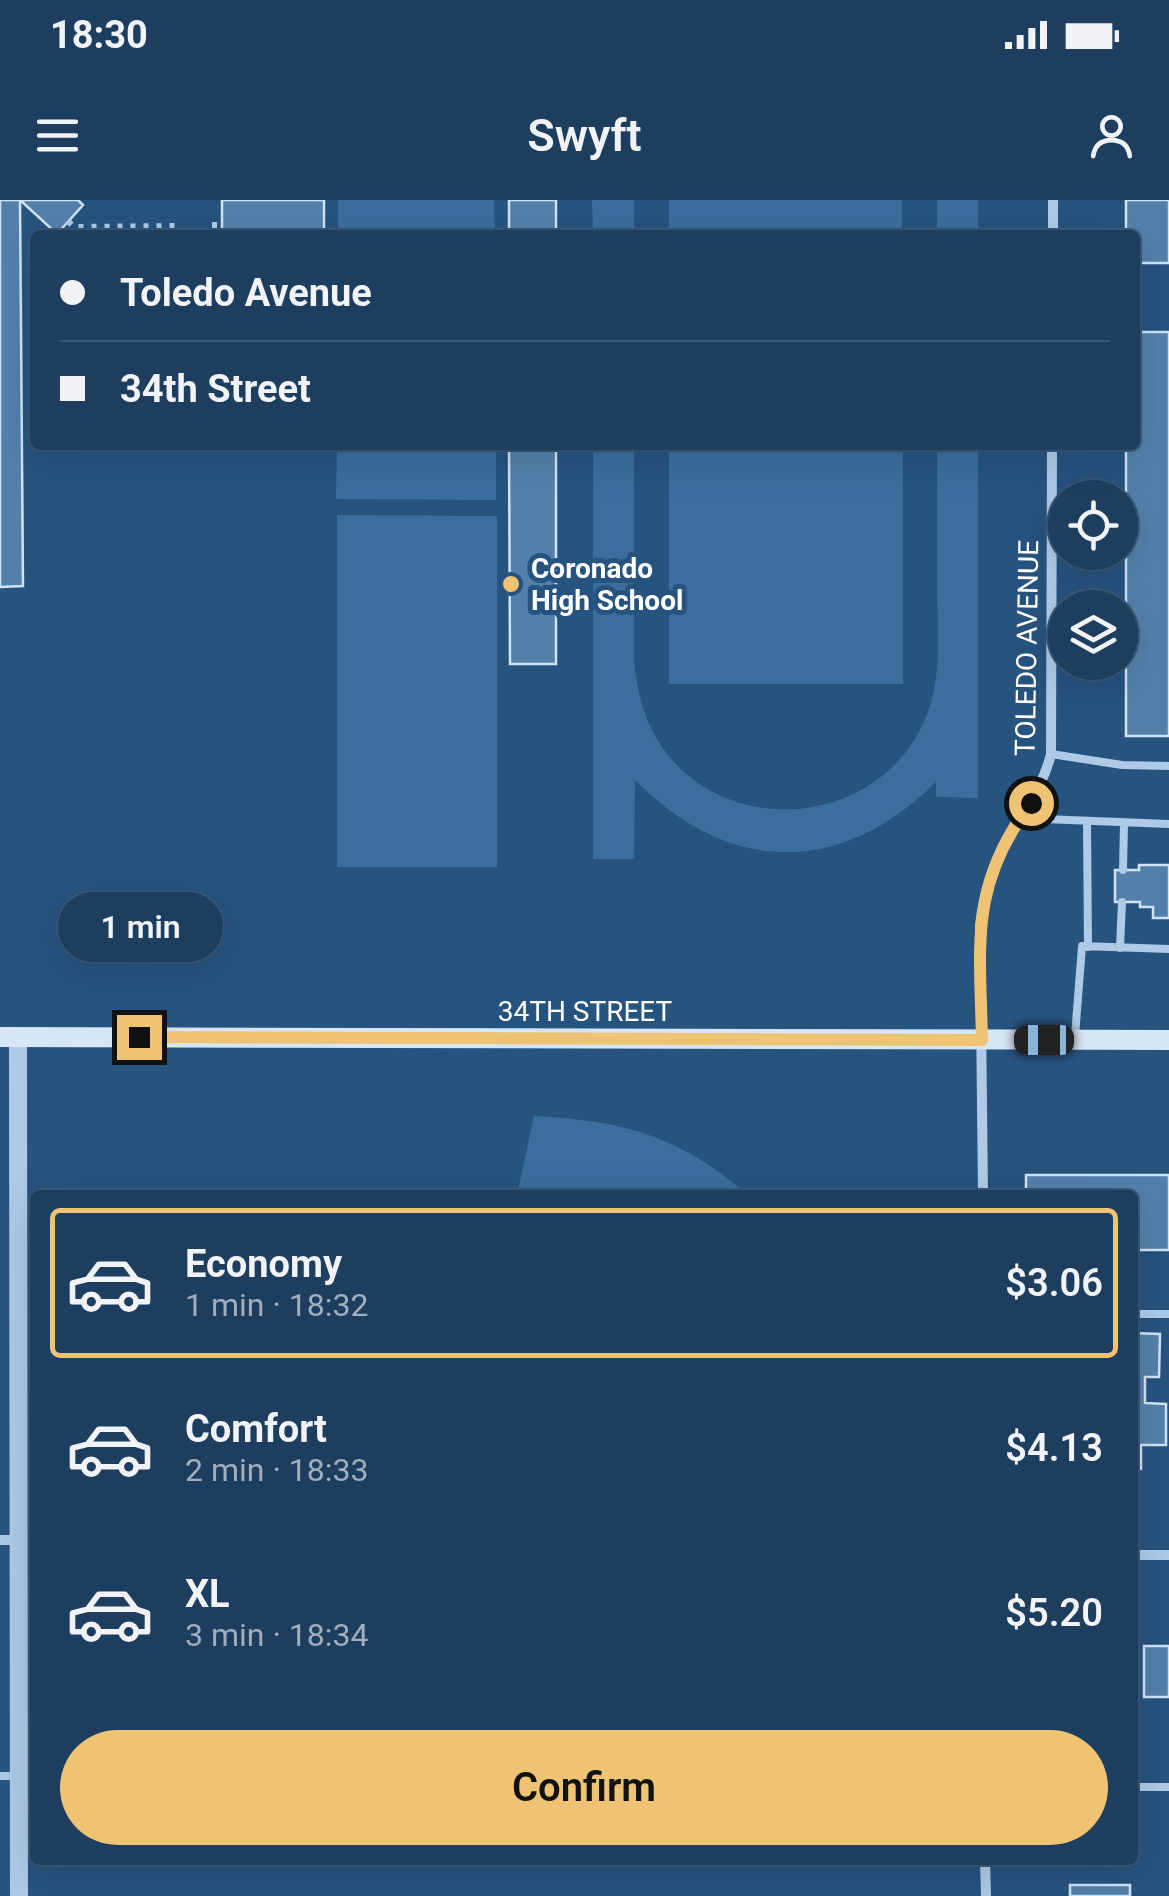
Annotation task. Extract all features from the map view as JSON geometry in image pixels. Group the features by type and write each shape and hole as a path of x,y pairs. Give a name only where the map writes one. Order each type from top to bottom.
{"main road":[{"name":"34TH STREET","path":"9,1037 1169,1040"}],"street":[{"path":"1053,200 1053,230"},
{"name":"TOLEDO AVENUE","path":"983,1190 982,902 999,854 1045,779 1051,754 1052,450"},
{"path":"9,1037 9,1776 19,1896"},
{"path":"1138,1555 1169,1555"},
{"path":"986,1865 986,1896"}],"lane":[{"path":"1051,754 1122,765 1169,766"},
{"path":"1020,818 1169,824"},
{"path":"1087,822 1088,947"},
{"path":"1123,870 1124,822"},
{"path":"1120,948 1122,902"},
{"path":"1074,1040 1082,946 1169,949"},
{"path":"1138,1314 1169,1314"},
{"path":"1138,1787 1169,1787"}],"path":[{"path":"68,221 74,227 104,230"},
{"path":"127,230 180,226"}],"shaded area":[{"path":"338,200 494,200 495,230 338,230"},
{"path":"592,200 634,200 634,230 593,230"},
{"path":"669,200 902,200 902,230 669,230"},
{"path":"937,200 978,200 978,230 937,230"},
{"path":"337,450 496,450 496,500 336,499"},
{"path":"593,450 634,450 634,660 650,727 662,747 690,777 723,797 759,807 798,809 835,801 870,785 899,760 922,726 934,692 938,656 937,450 978,450 978,798 936,797 936,782 899,813 862,835 823,848 785,852 746,847 708,834 671,811 635,780 634,859 593,859"},
{"path":"669,450 903,450 903,684 669,684"},
{"path":"337,515 497,516 497,867 337,867"},
{"path":"534,1116 596,1122 648,1135 698,1158 742,1190 518,1190"}],"building":[{"path":"0,200 20,200 23,586 0,587"},
{"path":"20,200 78,200 83,205 61,230 53,230"},
{"path":"222,200 324,200 324,230 222,230"},
{"path":"509,200 556,200 556,230 509,230"},
{"path":"1126,200 1169,200 1169,263 1140,263 1140,230 1126,230"},
{"path":"1140,332 1169,332 1169,736 1126,736 1126,680 1138,680 1138,590 1126,590 1126,570 1138,570 1138,480 1126,480 1126,450 1140,450"},
{"path":"509,450 556,450 556,664 510,664"},
{"path":"1139,865 1169,865 1169,918 1153,918 1153,907 1140,907 1140,902 1115,902 1115,870 1139,870"},
{"path":"1026,1175 1169,1175 1169,1250 1138,1250 1138,1190 1026,1190"},
{"path":"1138,1333 1160,1334 1159,1377 1145,1377 1145,1403 1166,1404 1166,1445 1141,1445 1141,1469"},
{"path":"1144,1646 1169,1646 1169,1697 1144,1697"},
{"path":"1070,1885 1130,1885 1130,1896 1070,1896"}],"place":[{"name":"Coronado High School","path":"511,584"}],"route":[{"path":"139,1037 982,1040 982,902 999,854 1031,803"}]}
